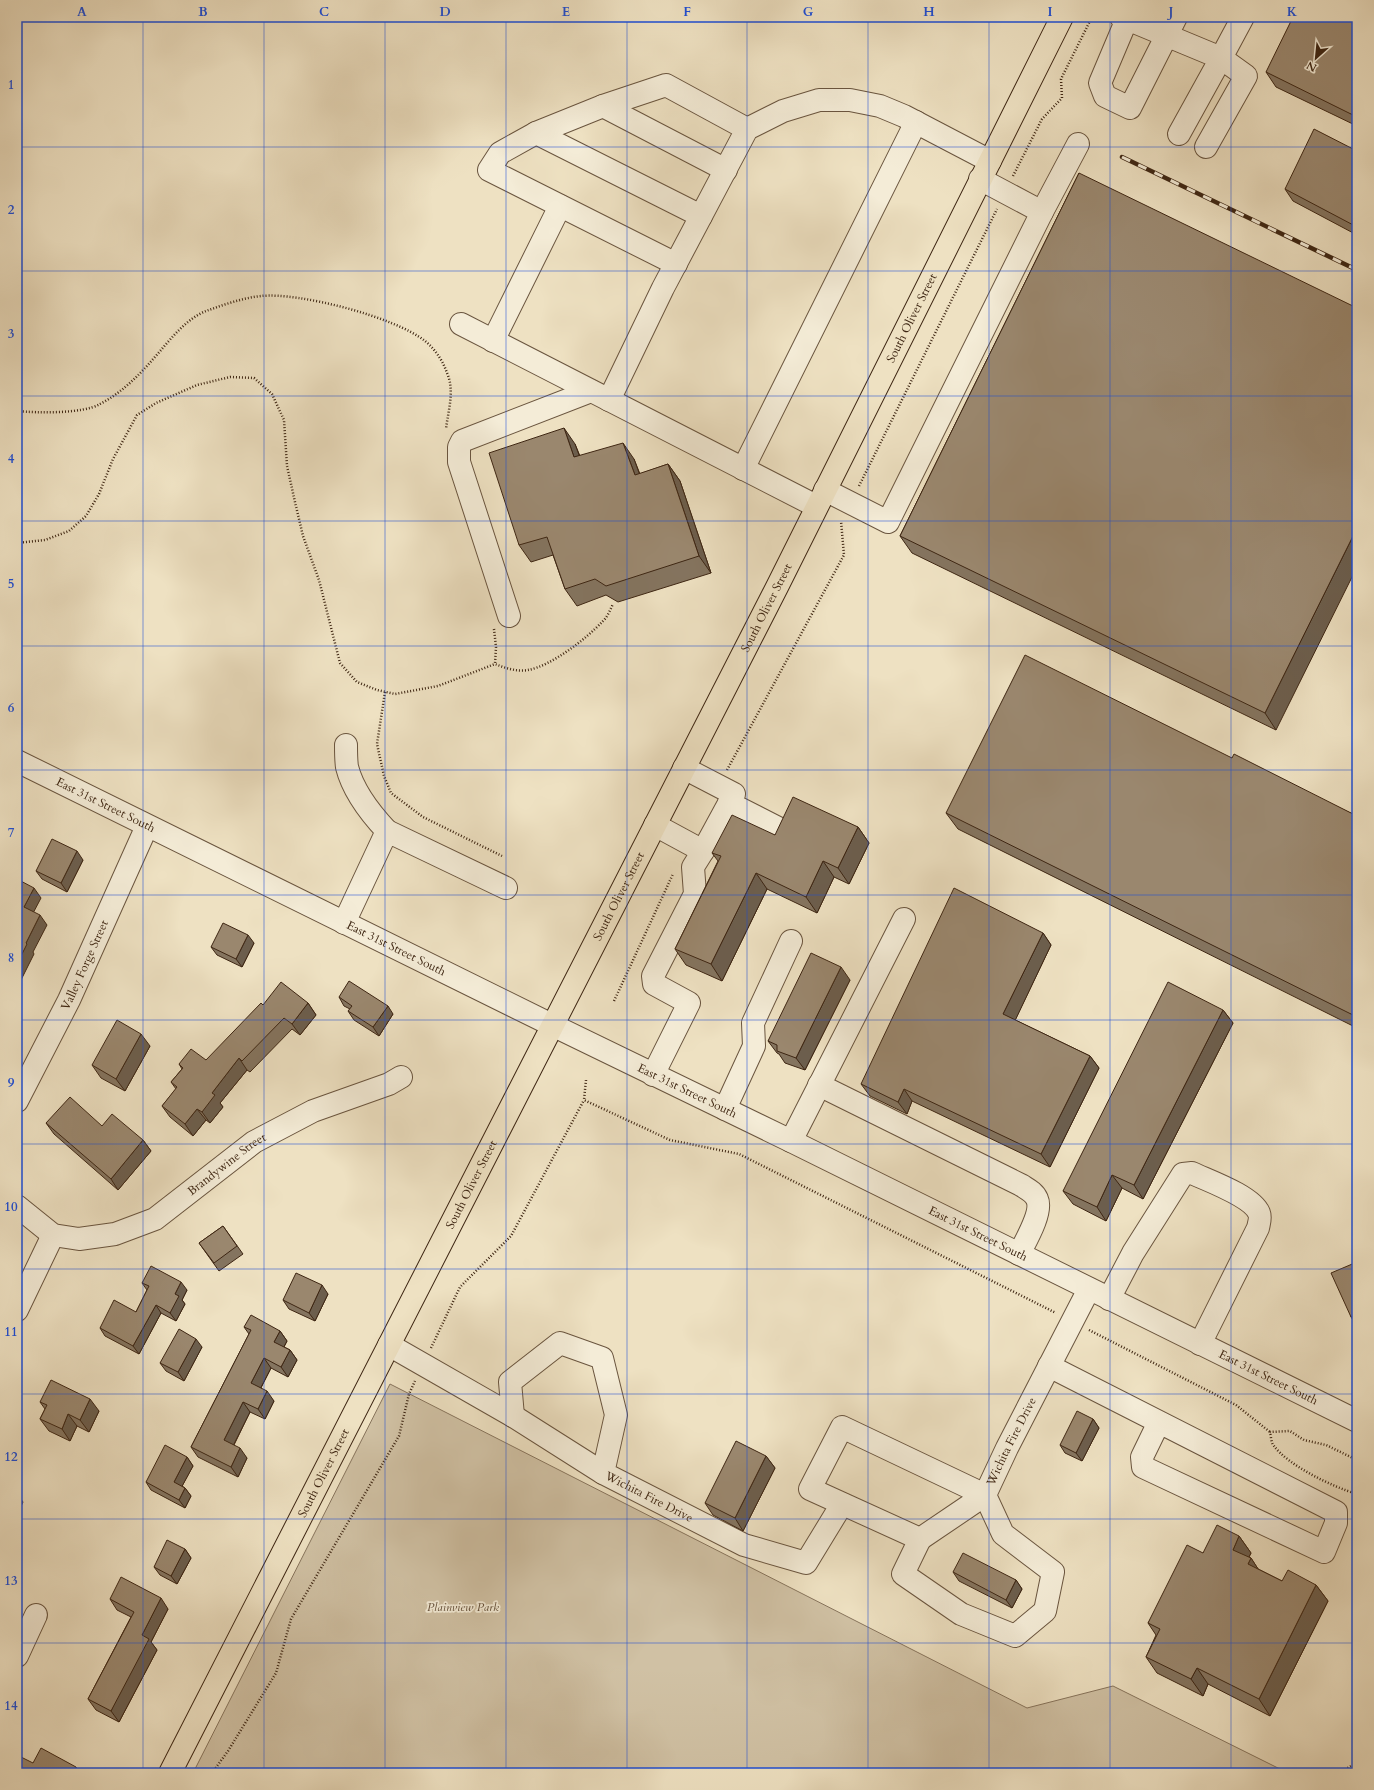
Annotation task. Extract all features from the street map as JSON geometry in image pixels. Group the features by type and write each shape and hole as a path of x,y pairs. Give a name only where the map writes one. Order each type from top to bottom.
{"main road":[{"name":"South Oliver Street","path":"170,1773 684,768 1062,17"}],"street":[{"path":"1179,134 1243,17"},
{"path":"1172,26 1130,108 1105,96 1100,83 1126,18 1172,26 1246,76 1206,147"},
{"path":"676,264 490,170 500,154 536,133 603,106 666,85 748,129"},
{"path":"501,621 458,462 459,447 462,441 600,395 676,264 748,129 783,111 819,100 850,100 880,106 916,122 1042,212"},
{"path":"603,106 726,170"},
{"path":"743,468 916,122"},
{"path":"536,133 702,216"},
{"path":"461,324 743,468 820,498 888,522 1042,212 1078,144"},
{"path":"493,341 560,206"},
{"path":"346,745 347,768 354,784 375,818 387,831 506,888"},
{"name":"East 31st Street South","path":"17,761 552,1026 791,1141 1357,1421"},
{"path":"653,1075 689,1003 654,984 653,976 695,894 693,867 734,794 684,768"},
{"path":"729,803 780,829"},
{"path":"655,825 703,851"},
{"name":"Valley Forge Street","path":"17,1100 69,1000 147,826"},
{"path":"344,923 387,831"},
{"path":"791,1141 904,919"},
{"path":"725,1109 754,1046 753,1023 792,942"},
{"name":"Brandywine Street","path":"53,1235 79,1239 115,1234 155,1219 254,1142 313,1111 389,1084 401,1077"},
{"path":"819,1085 1021,1185 1032,1192 1038,1200 1038,1211 1019,1254"},
{"path":"1109,1299 1133,1253 1183,1174 1192,1173 1246,1199 1258,1212 1260,1218 1258,1228 1200,1344"},
{"path":"17,1206 53,1235 17,1310"},
{"name":"Wichita Fire Drive","path":"920,1539 904,1574 961,1614 1016,1636 1045,1611 1053,1572 1003,1534 985,1495 1089,1289"},
{"name":"Wichita Fire Drive","path":"513,1416 510,1382 560,1343 602,1358 616,1415 603,1473 744,1545 806,1563 842,1504"},
{"path":"389,1345 513,1416 603,1473"},
{"path":"1049,1366 1336,1512 1336,1523 1324,1552 1144,1467 1142,1456 1159,1422"},
{"path":"842,1427 985,1495 920,1539 810,1489 842,1427"},
{"path":"17,1656 36,1615"}],"path":[{"path":"17,411 34,413 67,412 99,405 126,388 165,345 192,320 204,312 234,302 262,296 292,298 364,313 395,324 425,340 436,352 448,374 451,396 446,430"},
{"path":"17,543 44,540 69,531 86,516 99,494 113,459 137,415 156,403 197,385 230,377 254,378 272,394 284,420 287,466 303,536 319,580 340,662 357,682 395,694 438,686 495,664 509,669 528,670 542,665 559,656 604,621 613,604"},
{"path":"495,664 496,647 501,621"},
{"path":"385,692 377,744 384,776 391,793 423,817 502,856"},
{"path":"212,1773 228,1751 276,1673 291,1619 399,1436 409,1394 460,1287 511,1236 584,1100 586,1080"},
{"path":"584,1100 670,1140 739,1154 1236,1405 1270,1432 1273,1445 1290,1462 1345,1491 1357,1494"},
{"path":"1270,1432 1290,1431 1304,1440 1326,1445 1357,1460"},
{"path":"1340,1773 1357,1762"}],"green space":[{"name":"Plainview Park","path":"390,1384 1027,1708 1113,1686 1288,1773 193,1773"}],"building":[{"path":"1293,17 1357,17 1357,117 1266,72"},
{"path":"1314,129 1357,151 1357,227 1285,189"},
{"path":"1079,173 1357,308 1357,528 1265,713 900,536"},
{"path":"564,428 574,457 623,443 635,475 668,464 699,556 606,586 595,579 565,589 547,537 519,545 489,453"},
{"path":"1025,655 1232,758 1234,754 1357,816 1357,1017 946,813"},
{"path":"793,797 858,827 838,868 823,861 806,897 756,873 711,964 675,949 721,856 712,853 732,815 775,835"},
{"path":"52,839 77,851 61,883 36,871"},
{"path":"17,879 34,888 24,907 40,915 17,964"},
{"path":"954,888 1043,933 1003,1014 1090,1056 1041,1154 904,1089 898,1102 861,1084"},
{"path":"223,923 248,935 236,959 211,947"},
{"path":"811,953 841,967 796,1058 777,1051 777,1045 768,1041"},
{"path":"349,981 388,1006 373,1027 348,1011 352,1006 339,997"},
{"path":"281,982 308,1003 292,1024 284,1018 242,1061 239,1058 212,1093 215,1095 202,1112 197,1109 185,1124 162,1106 177,1087 171,1082 183,1068 179,1064 191,1049 206,1060 261,1003 263,1005"},
{"path":"1168,982 1223,1010 1134,1185 1112,1175 1097,1207 1063,1191"},
{"path":"117,1020 141,1034 116,1079 92,1065"},
{"path":"70,1097 102,1126 112,1114 143,1140 111,1179 46,1123"},
{"path":"223,1226 237,1246 214,1263 199,1243"},
{"path":"1357,1262 1357,1314 1351,1317 1331,1273"},
{"path":"151,1266 181,1282 175,1294 179,1296 170,1313 156,1305 133,1346 100,1328 114,1300 136,1312 149,1286 142,1283"},
{"path":"296,1273 322,1285 309,1313 283,1300"},
{"path":"251,1315 280,1331 274,1342 290,1350 281,1367 264,1358 251,1383 267,1391 258,1409 243,1402 224,1440 240,1448 231,1467 191,1447 251,1330 244,1327"},
{"path":"179,1329 196,1339 178,1372 160,1363"},
{"path":"51,1380 90,1399 80,1420 68,1414 62,1429 40,1419 47,1405 40,1402"},
{"path":"1077,1411 1093,1419 1076,1453 1060,1445"},
{"path":"736,1441 766,1456 735,1518 705,1503"},
{"path":"165,1445 187,1457 174,1482 185,1488 179,1500 146,1482"},
{"path":"1217,1525 1239,1536 1233,1550 1251,1558 1248,1564 1282,1581 1288,1570 1316,1585 1259,1699 1197,1668 1191,1679 1146,1657 1160,1629 1148,1623 1187,1545 1203,1553"},
{"path":"167,1540 185,1549 171,1576 154,1567"},
{"path":"963,1553 1016,1580 1006,1600 953,1572"},
{"path":"121,1577 161,1598 142,1635 149,1639 111,1711 88,1699 134,1612 110,1599"},
{"path":"41,1748 76,1767 73,1773 17,1773 17,1755 33,1763"}],"railway":[{"path":"1122,157 1357,270"}]}
